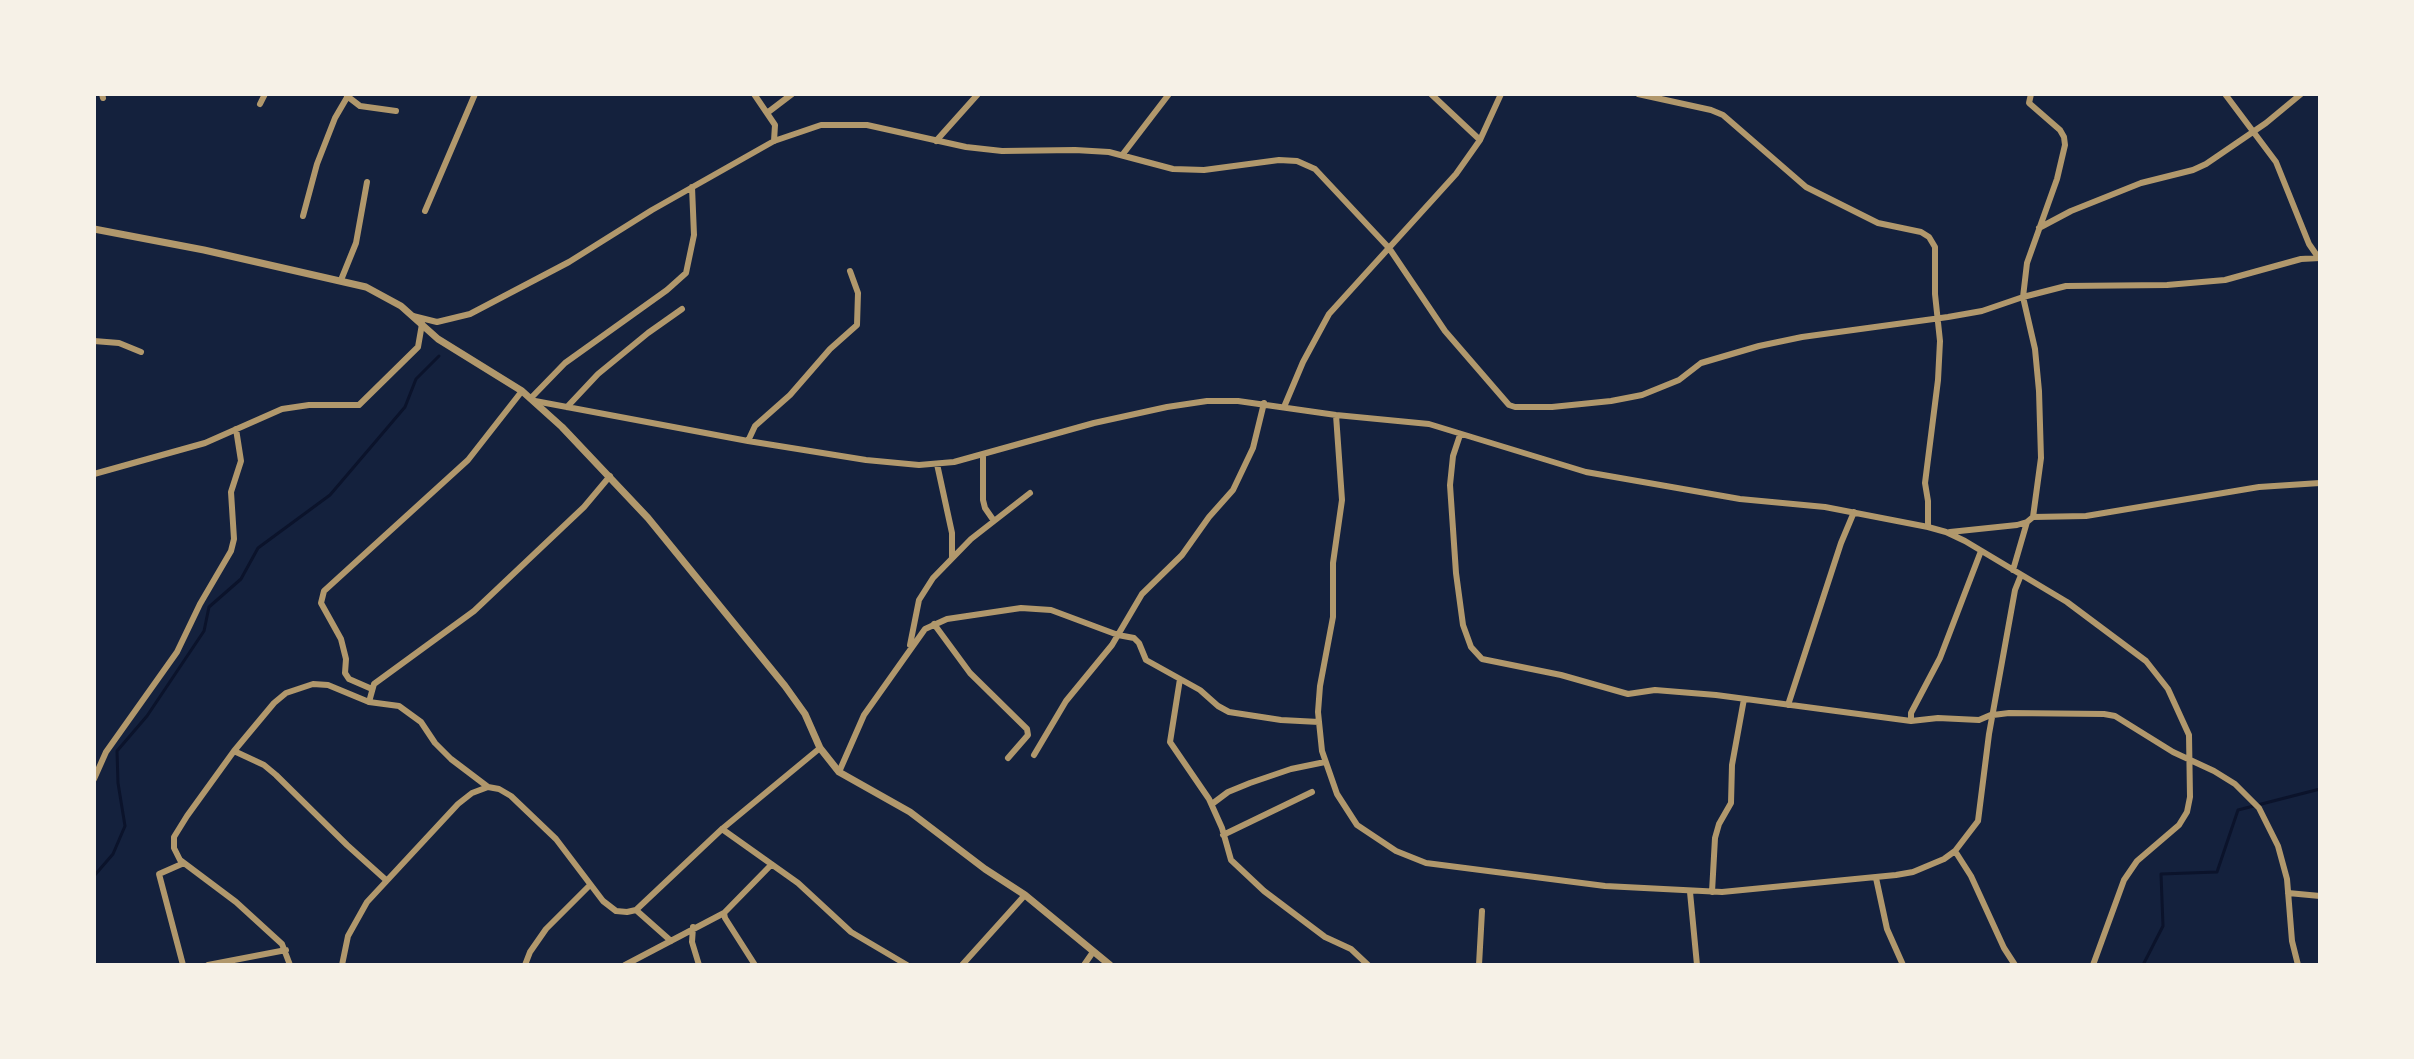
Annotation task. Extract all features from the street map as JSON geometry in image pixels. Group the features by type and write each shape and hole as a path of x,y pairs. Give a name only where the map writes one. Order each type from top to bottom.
{"street":[{"path":"260,104 265,94"},
{"path":"425,211 475,94"},
{"path":"754,94 775,125 774,141"},
{"path":"767,113 792,94"},
{"path":"936,141 978,94"},
{"path":"1123,154 1169,94"},
{"path":"1431,94 1480,140"},
{"path":"1284,407 1303,362 1329,314 1442,193 1480,140 1501,94"},
{"path":"1638,94 1723,115 1806,187 1878,223 1921,232 1929,237 1935,247 1940,341 1925,483 1928,527"},
{"path":"2013,570 2030,520 2041,458 2035,349 2023,297 2027,263 2057,179 2065,145 2060,130 2029,103 2031,94"},
{"path":"2225,94 2276,162 2309,244 2319,258"},
{"path":"2039,228 2071,211 2154,178 2193,170 2206,164 2301,94"},
{"path":"303,216 317,164 348,95 360,106 396,111"},
{"path":"94,229 341,280 366,287 401,306 415,318 437,322 470,314 569,262 774,141 821,125 844,123 889,129 984,150 1075,150 1123,154 1162,167 1188,170 1279,160 1297,161 1315,169 1389,248 1445,331 1502,399 1515,407 1552,407 1642,395 1679,380 1701,363 1759,346 1982,311 2066,286 2167,285 2225,280 2301,259 2319,258"},
{"path":"341,280 356,243 367,182"},
{"path":"533,400 565,363 686,273 694,235 692,187"},
{"path":"748,441 755,426 790,395 830,349 857,325 858,293 850,271"},
{"path":"401,306 447,345 522,391 610,476 785,686 805,714 820,748 839,772 910,812 1025,895 1110,965"},
{"path":"567,407 598,374 682,309"},
{"path":"94,474 205,443 293,407 359,405 414,353 421,340 422,324"},
{"path":"94,341 119,343 141,352"},
{"path":"372,689 349,679 345,673 346,659 341,639 321,603 324,591 468,460 522,391"},
{"path":"533,400 748,441 882,462 937,464 1167,407 1222,400 1264,403 1336,415 1429,424 1586,472 1711,495 1803,503 1946,532 2078,609 2146,661 2168,689 2183,717 2189,735 2191,760 2187,812 2172,832 2137,861 2124,880 2093,965"},
{"path":"1034,755 1061,709 1118,635 1142,594 1182,555 1237,483 1253,448 1264,403"},
{"path":"1336,415 1342,500 1333,563 1333,617 1320,686 1319,722 1325,762 1337,794 1357,825 1396,851 1426,863 1556,881 1690,892 1876,878 1913,872 1955,851 1978,821 1993,714 2015,590 2021,575"},
{"path":"94,779 106,752 177,652 231,551 234,532 231,492 241,461 236,429"},
{"path":"1460,435 1453,456 1451,498 1461,611 1468,640 1476,655 1482,659 1561,675 1628,694 1655,690 1839,709 1911,721 1938,718 1979,720 1993,714 2104,714 2126,722 2173,752 2224,776 2259,808 2278,846 2298,965"},
{"path":"983,455 983,500 994,521"},
{"path":"937,464 952,533 952,557"},
{"path":"369,702 378,681 474,611 584,507 610,476"},
{"path":"1946,532 1988,530 2030,520 2100,514 2259,487 2320,483"},
{"path":"910,648 919,600 952,557 1030,493"},
{"path":"1788,705 1854,512"},
{"path":"1911,721 1911,713 1944,649 1981,551"},
{"path":"839,772 864,715 925,629 963,615 1035,608 1071,616 1118,635 1134,638 1146,660 1200,690 1229,712 1319,722"},
{"path":"934,624 979,683 1027,729 1028,735 1008,758"},
{"path":"1180,679 1170,742 1212,804 1231,860 1250,880 1325,937 1351,949 1368,965"},
{"path":"290,965 286,950 236,902 174,852 174,837 234,751 274,703 300,687 328,685 369,702 407,710 421,722 442,751 488,787 511,796 529,811 556,839 589,886 616,911 636,910 722,829 820,748"},
{"path":"1712,892 1715,838 1731,803 1735,741 1744,699"},
{"path":"234,751 264,765 276,775 386,880"},
{"path":"1212,804 1228,792 1258,779 1325,762"},
{"path":"342,965 348,936 357,917 386,880 458,804 472,793 488,787"},
{"path":"1223,835 1312,792"},
{"path":"722,829 803,887 851,932 907,965"},
{"path":"1955,851 1971,876 2015,965"},
{"path":"183,965 159,874 184,863"},
{"path":"625,965 724,913 771,865"},
{"path":"1876,878 1887,929 1903,965"},
{"path":"525,965 546,929 589,886"},
{"path":"1690,892 1697,965"},
{"path":"2288,893 2320,896"},
{"path":"962,965 1025,895"},
{"path":"636,910 671,941"},
{"path":"1479,965 1482,911"},
{"path":"724,913 755,965"},
{"path":"693,927 692,942 699,965"},
{"path":"208,965 286,950"},
{"path":"1084,965 1093,952"}],"waterway":[{"path":"94,876 113,854 125,826 117,751 147,716 204,631 209,607 241,579 258,548 330,495 405,407 416,379 439,356"},
{"path":"2143,965 2163,926 2161,874 2217,872 2238,810 2320,789"}]}
